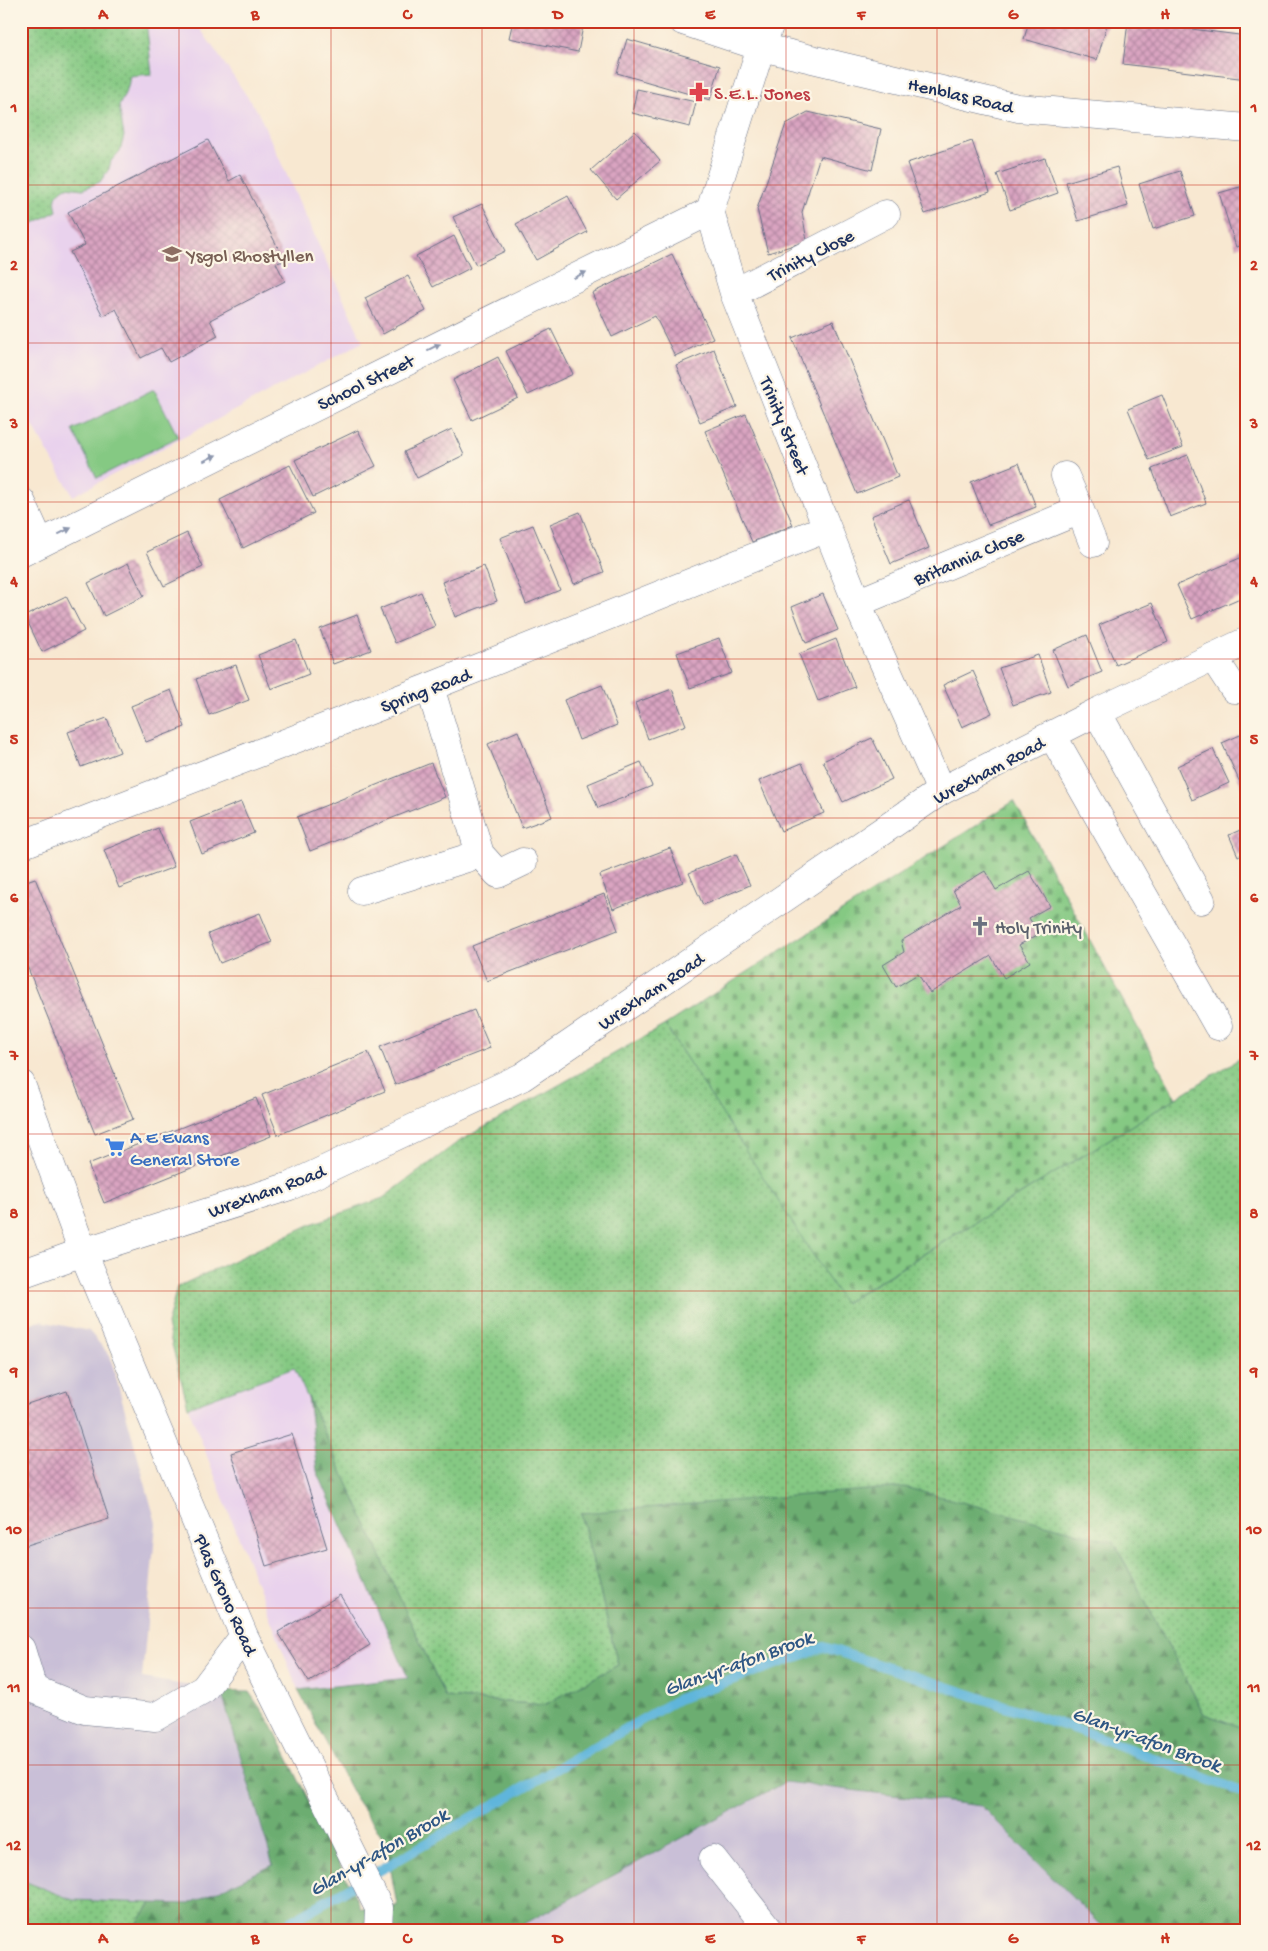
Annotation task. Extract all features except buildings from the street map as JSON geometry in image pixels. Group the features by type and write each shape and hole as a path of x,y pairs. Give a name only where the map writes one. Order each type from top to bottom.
{"street":[{"name":"Henblas Road","path":"684,21 761,48 1018,108 1247,128"},
{"path":"710,210 771,21"},
{"name":"Trinity Street","path":"710,210 734,293 827,528 857,603 941,791"},
{"name":"School Street","path":"31,548 710,210"},
{"name":"Trinity Close","path":"734,293 886,214"},
{"path":"1065,476 1093,543"},
{"path":"21,501 31,548"},
{"name":"Britannia Close","path":"857,603 1080,510"},
{"name":"Spring Road","path":"21,845 430,687 827,528"},
{"name":"Wrexham Road","path":"21,1274 83,1252 290,1186 522,1077 941,791 1097,712 1247,641"},
{"path":"1213,657 1234,689 1247,689"},
{"path":"430,687 480,854 498,874 523,862"},
{"path":"1097,712 1202,900"},
{"path":"1052,735 1218,1026"},
{"path":"362,891 480,854"},
{"name":"Plas Grono Road","path":"21,1084 83,1252 244,1636 379,1908 378,1930"},
{"path":"21,1649 27,1688 85,1710 154,1717 204,1690 244,1636"},
{"path":"713,1859 769,1930"}],"shaded area":[{"name":"Ysgol Rhostyllen","path":"21,21 199,21 199,27 258,112 363,342 73,496 21,405"},
{"path":"41,1321 89,1331 110,1356 156,1523 142,1678 221,1691 273,1865 189,1904 73,1900 21,1880 21,1325"},
{"path":"294,1368 308,1397 317,1471 408,1678 298,1690 188,1407"},
{"path":"785,1782 981,1806 1106,1930 513,1930"}],"green space":[{"path":"21,21 146,21 152,74 130,76 128,87 119,106 124,136 120,151 111,161 109,169 100,182 83,189 66,187 56,197 57,211 21,230"},
{"path":"154,389 178,437 97,478 73,430"},
{"path":"1014,801 1176,1098 844,1303 665,1025"},
{"path":"665,1025 845,1303 1247,1054 1247,1729 1204,1714 1114,1542 581,1513 618,1665 544,1705 445,1697 294,1368 188,1407 167,1325 177,1287 309,1225 383,1198 458,1142"},
{"path":"308,1397 445,1697 544,1705 618,1665 581,1513 904,1487 1114,1542 1204,1714 1247,1729 1247,1930 1106,1930 981,1806 785,1782 513,1930 133,1930 151,1903 189,1904 273,1865 221,1691 249,1692 272,1725 361,1908 397,1906 386,1842 356,1799 298,1690 408,1678 317,1471"},
{"path":"21,1880 73,1900 151,1903 133,1930 21,1930"}],"waterway":[{"name":"Glan-yr-afon Brook","path":"276,1930 678,1699 824,1647 1079,1730 1247,1794"}],"place":[{"name":"S.E.L. Jones","path":"699,92"},
{"name":"Ysgol Rhostyllen","path":"172,254"},
{"name":"Holy Trinity","path":"980,926"},
{"name":"A E Evans General Store","path":"115,1147"}]}
